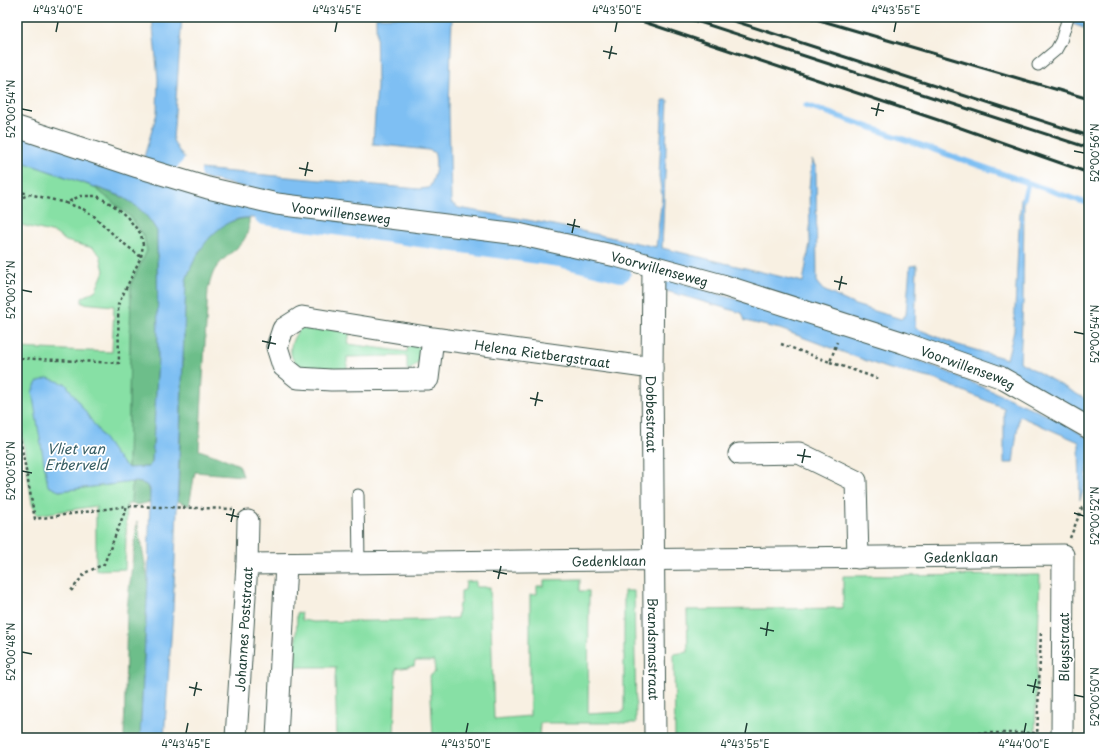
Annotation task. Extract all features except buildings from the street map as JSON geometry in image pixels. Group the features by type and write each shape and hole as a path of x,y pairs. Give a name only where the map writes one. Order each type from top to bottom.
{"street":[{"name":"Voorwillenseweg","path":"17,128 208,188 277,204 518,234 616,256 722,285 904,343 1000,377 1089,428"},
{"name":"Dobbestraat","path":"653,267 652,368 654,560"},
{"name":"Helena Rietbergstraat","path":"433,338 428,379 331,380 298,378 283,366 277,348 283,330 302,317 433,338 652,368"},
{"path":"739,454 799,453 856,481 858,558"},
{"name":"Johannes Poststraat","path":"236,738 247,564 248,521"},
{"name":"Gedenklaan","path":"247,564 1063,555"},
{"name":"Bleysstraat","path":"1062,738 1063,555"},
{"name":"Brandsmastraat","path":"654,560 655,738"},
{"path":"277,738 286,564"}],"lane":[{"path":"1038,65 1056,50 1067,21"},
{"path":"358,495 359,563"}],"path":[{"path":"17,191 66,203 83,209 94,216 117,238 141,257"},
{"path":"17,199 30,195"},
{"path":"17,358 119,363 118,305 141,257 143,245 141,234 127,217 113,205 97,196 80,196 66,203"},
{"path":"781,344 879,379"},
{"path":"830,362 834,352"},
{"path":"17,422 35,519 127,506 244,509 248,521"},
{"path":"71,591 85,573 104,564 127,506"},
{"path":"1063,555 1082,508 1089,508"},
{"path":"1037,738 1041,625"},
{"path":"970,738 971,733 1037,733"}],"green space":[{"path":"17,160 94,187 131,217 144,236 147,251 131,283 128,468 116,456 94,425 59,491 132,482 131,504 127,504 125,569 96,570 96,506 37,515 32,504 17,398 17,348 112,352 114,306 82,303 82,298 96,290 104,271 100,255 93,248 66,241 55,233 17,224"},
{"path":"94,187 114,194 130,202 144,213 157,231 158,358 152,463 148,467 128,468 131,283 147,251 144,236 131,217"},
{"path":"249,218 248,228 243,241 216,268 212,275 208,289 199,450 239,465 243,476 195,472 189,506 178,501 186,281 198,254 207,241 220,227 236,220"},
{"path":"302,326 350,329 348,344 407,352 409,337 419,346 421,354 417,364 411,369 407,370 407,356 347,357 347,371 310,372 304,370 294,362 292,357 291,346 295,335"},
{"path":"132,482 142,483 147,486 150,492 150,502 138,505 131,504"},
{"path":"137,521 148,580 140,738 124,738 127,609"},
{"path":"1040,575 1035,738 675,738 674,654 688,652 687,610 843,608 843,576"},
{"path":"580,579 580,591 589,591 588,714 624,712 624,591 634,591 636,723 540,723 539,738 433,738 430,676 435,672 434,661 415,661 414,666 396,669 394,738 337,738 336,667 295,667 297,612 301,613 302,620 313,622 457,618 459,604 461,603 461,591 465,590 466,582 476,581 476,587 490,587 494,719 530,716 530,595 537,594 537,586 544,586 544,580"}],"water":[{"name":"Vliet van Erberveld","path":"152,17 182,17 173,140 178,150 184,157 200,169 419,189 429,188 433,180 435,170 436,161 434,152 428,150 373,144 377,87 376,17 452,17 449,110 451,203 459,208 544,223 656,247 662,196 659,176 663,100 668,100 662,248 803,282 810,243 809,188 812,159 816,168 817,283 823,290 855,305 901,319 906,315 910,266 917,265 915,328 958,345 1007,359 1014,331 1021,197 1024,198 1023,301 1020,362 1089,401 1089,417 743,281 281,196 201,177 190,194 238,205 266,209 262,219 238,219 220,228 212,235 193,262 186,281 173,610 164,738 140,738 148,580 150,489 145,484 135,482 59,491 48,486 32,392 37,382 48,378 66,384 116,456 128,468 148,467 152,463 158,358 157,231 142,211 121,196 17,160 17,134 139,174 157,113 158,79"},
{"path":"1054,17 1089,17 1089,30"},
{"path":"663,277 837,330 941,369 1061,421 1089,439 1086,478 1080,500 1079,442 1019,416 1013,463 1004,463 1004,408 934,379 886,368 780,329 745,321 742,313 663,290"}],"pier":[{"path":"186,157 201,167 201,179 175,170"}],"waterway":[{"path":"806,105 1089,204"},
{"path":"1024,198 1028,183"},
{"path":"264,215 560,257 621,272"}],"railway":[{"path":"629,17 941,121 1089,173"},
{"path":"684,17 1089,148"},
{"path":"722,17 1089,136"},
{"path":"809,17 1089,99"}]}
